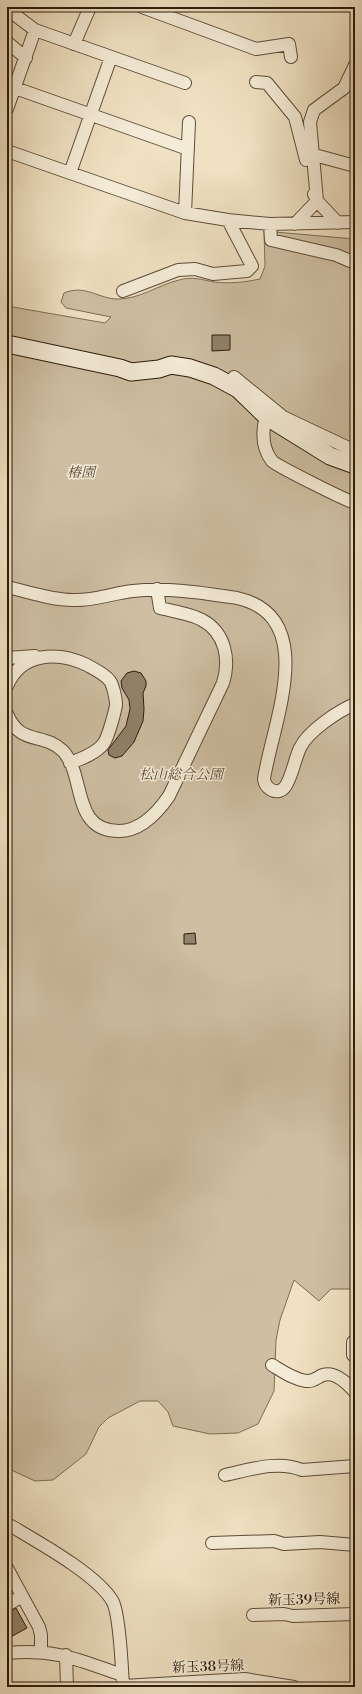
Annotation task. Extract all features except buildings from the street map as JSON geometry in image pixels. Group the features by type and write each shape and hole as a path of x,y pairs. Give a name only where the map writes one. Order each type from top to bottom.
{"street":[{"path":"74,44 90,7"},
{"path":"142,7 256,49 289,44 291,57"},
{"path":"7,10 35,30 185,84"},
{"path":"7,109 12,90 26,58 35,30"},
{"path":"7,42 26,58"},
{"path":"70,173 111,57"},
{"path":"317,201 311,154 310,122 314,110 351,84 355,65"},
{"path":"256,82 267,84 295,117 309,180 317,201 338,223"},
{"path":"12,90 91,115 188,149"},
{"path":"185,213 189,122"},
{"path":"7,151 185,213 228,220 270,224 355,222"},
{"path":"311,154 355,166"},
{"path":"295,224 317,201"},
{"path":"123,291 178,270 195,269 213,274 247,271 252,266 228,220"},
{"path":"270,224 271,240 336,255 355,263"},
{"path":"7,344 120,368 131,372 171,366 190,368 214,376 238,389 267,417 330,456 355,465"},
{"path":"234,377 283,417 355,451"},
{"path":"267,417 266,416 264,424 264,440 273,462 355,503"},
{"path":"7,587 52,598 73,600 94,599 133,590 157,589 246,600 255,604 270,615 280,630 286,657 280,708 264,777 265,783 270,789 277,791 286,786 301,746 331,717 355,704"},
{"path":"7,732 53,744 63,751 70,763 88,817 98,826 110,830 122,831 140,825 160,810 170,796 223,683 227,670 227,657 223,644 216,633 202,620 160,608 157,589"},
{"path":"7,658 46,656 67,657 96,670 110,681 116,704 104,743 86,756 70,763"},
{"path":"7,686 19,667 32,659 46,656"},
{"path":"7,714 15,728 23,735"},
{"path":"353,1355 353,1342 355,1342"},
{"path":"272,1365 289,1375 308,1381 317,1380 322,1375 329,1374 343,1381 355,1392"},
{"path":"225,1475 274,1466 294,1466 302,1470 355,1466"},
{"path":"8,1524 64,1558 105,1592 113,1603 116,1616 122,1683"},
{"path":"212,1544 274,1541 284,1544 320,1542 355,1545"},
{"path":"7,1568 39,1626 42,1634 40,1652"},
{"path":"7,1605 22,1596"},
{"name":"新玉39号線","path":"253,1615 284,1614 292,1616 355,1614"},
{"path":"7,1653 40,1652 66,1655 122,1683"},
{"path":"66,1655 67,1687"},
{"name":"新玉38号線","path":"122,1683 245,1679 294,1687"}],"green space":[{"name":"松山総合公園","path":"264,231 355,239 355,1289 331,1289 319,1301 294,1280 280,1320 276,1340 274,1391 258,1424 238,1433 210,1434 173,1426 168,1412 158,1401 140,1401 108,1418 99,1427 86,1454 53,1480 35,1481 7,1468 7,306 105,323 111,317 66,308 61,302 64,293 79,290 118,299 134,297 171,282 184,279 193,278 226,283 260,279 265,266"}],"park label":[{"name":"椿園","path":"81,472"}]}
